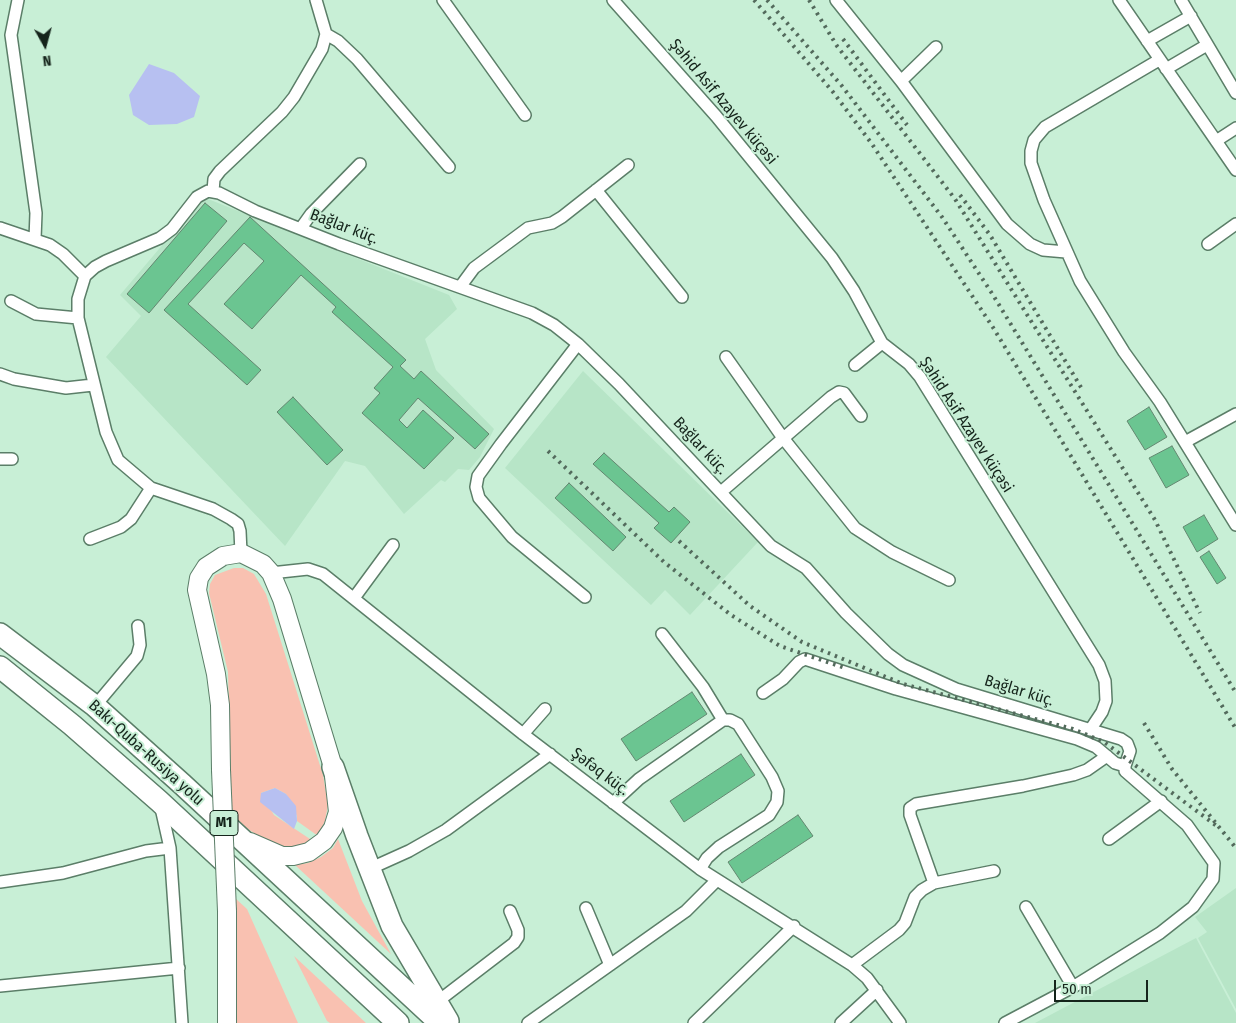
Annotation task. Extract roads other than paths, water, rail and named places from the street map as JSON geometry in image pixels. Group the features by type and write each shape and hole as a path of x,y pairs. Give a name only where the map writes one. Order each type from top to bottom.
{"highway":[{"name":"Bakı-Quba-Rusiya yolu","path":"0,634 94,706 233,831 440,1023"},
{"name":"Bakı-Quba-Rusiya yolu","path":"0,667 72,725 159,802 398,1023"},
{"path":"333,767 369,869 392,926 449,1023"}],"main road":[{"path":"227,1023 227,912 220,705 216,674 197,590 199,578 206,567 223,556 241,553 254,558 271,573 282,599 333,767 338,812 333,828 324,842 309,852 293,856 282,856 263,849 233,831"}],"street":[{"path":"18,0 11,35 36,213 35,239"},
{"path":"241,553 238,524 213,509 174,498 151,488 118,460 106,432 94,385 78,318 78,299 85,276 95,267 160,238 172,229 196,197 208,191 213,191 214,179 220,171 282,112 294,97 322,49 326,34 316,0"},
{"path":"443,0 524,115"},
{"name":"Şəhid Asif Azayev küçəsi","path":"614,0 716,116 832,258 854,291 882,343 909,364 920,377 1099,665 1105,681 1106,701 1102,712 1090,730"},
{"path":"836,0 901,81 1006,224 1030,244 1048,251 1066,252"},
{"path":"1119,0 1236,170"},
{"path":"1181,0 1236,93"},
{"path":"1147,41 1191,16"},
{"path":"326,34 338,41 357,60 449,167"},
{"path":"1208,45 1163,64 1045,127 1034,140 1031,150 1031,163 1066,252 1080,281 1185,442 1232,508 1236,524"},
{"path":"901,81 936,47"},
{"path":"1216,141 1236,128"},
{"path":"301,228 311,214 360,164"},
{"path":"460,286 474,268 528,228 552,223 562,217 628,165"},
{"path":"596,190 682,298"},
{"name":"Bağlar küç.","path":"213,191 255,211 532,313 554,325 578,344 771,546 806,568 846,613 903,666 956,689 1127,743 1130,751 1126,762"},
{"path":"1208,244 1236,224"},
{"path":"0,228 50,245 63,254 85,276"},
{"path":"11,301 36,314 78,318"},
{"path":"855,365 882,343"},
{"path":"578,344 478,476 476,487 479,498 512,537 585,597"},
{"path":"726,357 782,438 855,528 892,552 949,580"},
{"path":"0,374 14,379 66,388 94,385"},
{"path":"721,492 782,438 839,392 844,393 861,416"},
{"path":"1185,442 1236,414"},
{"path":"90,539 121,526 132,519 151,488"},
{"path":"354,598 393,545"},
{"name":"Şəfəq küç.","path":"271,573 300,569 323,574 523,734 700,869 794,926 852,965 877,990 900,1023"},
{"path":"94,706 136,656 140,645 138,626"},
{"path":"662,634 703,687 723,720"},
{"path":"763,693 805,659 896,688 1076,739 1096,747 1119,765 1126,762 1128,774 1161,800 1187,825 1204,846 1214,863 1213,879 1204,894 1183,916 1073,987 1005,1023"},
{"path":"523,734 545,708"},
{"path":"613,803 639,779 723,720 730,720 738,724 772,777 778,791 777,802 774,810 768,815 719,847 707,858 700,869"},
{"path":"369,869 408,851 446,830 550,754"},
{"path":"934,883 910,815 910,808 916,804 1023,786 1073,775 1087,770 1107,756"},
{"path":"1109,839 1161,800"},
{"path":"159,802 170,848 182,1023"},
{"path":"0,882 63,873 146,851 170,848"},
{"path":"852,965 899,930 905,923 915,897 922,890 934,883 994,871"},
{"path":"528,1023 686,911 717,880"},
{"path":"1026,907 1073,987"},
{"path":"586,908 610,965"},
{"path":"437,1002 514,943 518,937 518,930 510,911"},
{"path":"694,1023 794,926"},
{"path":"0,986 178,968"},
{"path":"841,1023 877,990"}],"water":[{"path":"149,64 174,73 200,96 194,117 177,124 149,125 133,115 129,95"},
{"path":"275,788 286,794 296,806 297,821 294,829 260,802 261,793"}],"railway":[{"path":"754,0 833,92 872,144 994,329 1236,729"},
{"path":"767,0 842,86 942,217 993,295 1236,693"},
{"path":"809,0 837,46 955,199 1155,520 1200,613"},
{"path":"843,39 907,125"},
{"path":"960,195 990,235 1082,389"},
{"path":"548,451 664,562 731,615 780,646 845,668"},
{"path":"679,541 750,606 802,642 903,684 1073,729 1104,742 1218,827"},
{"path":"1144,723 1172,769 1236,848"}]}
